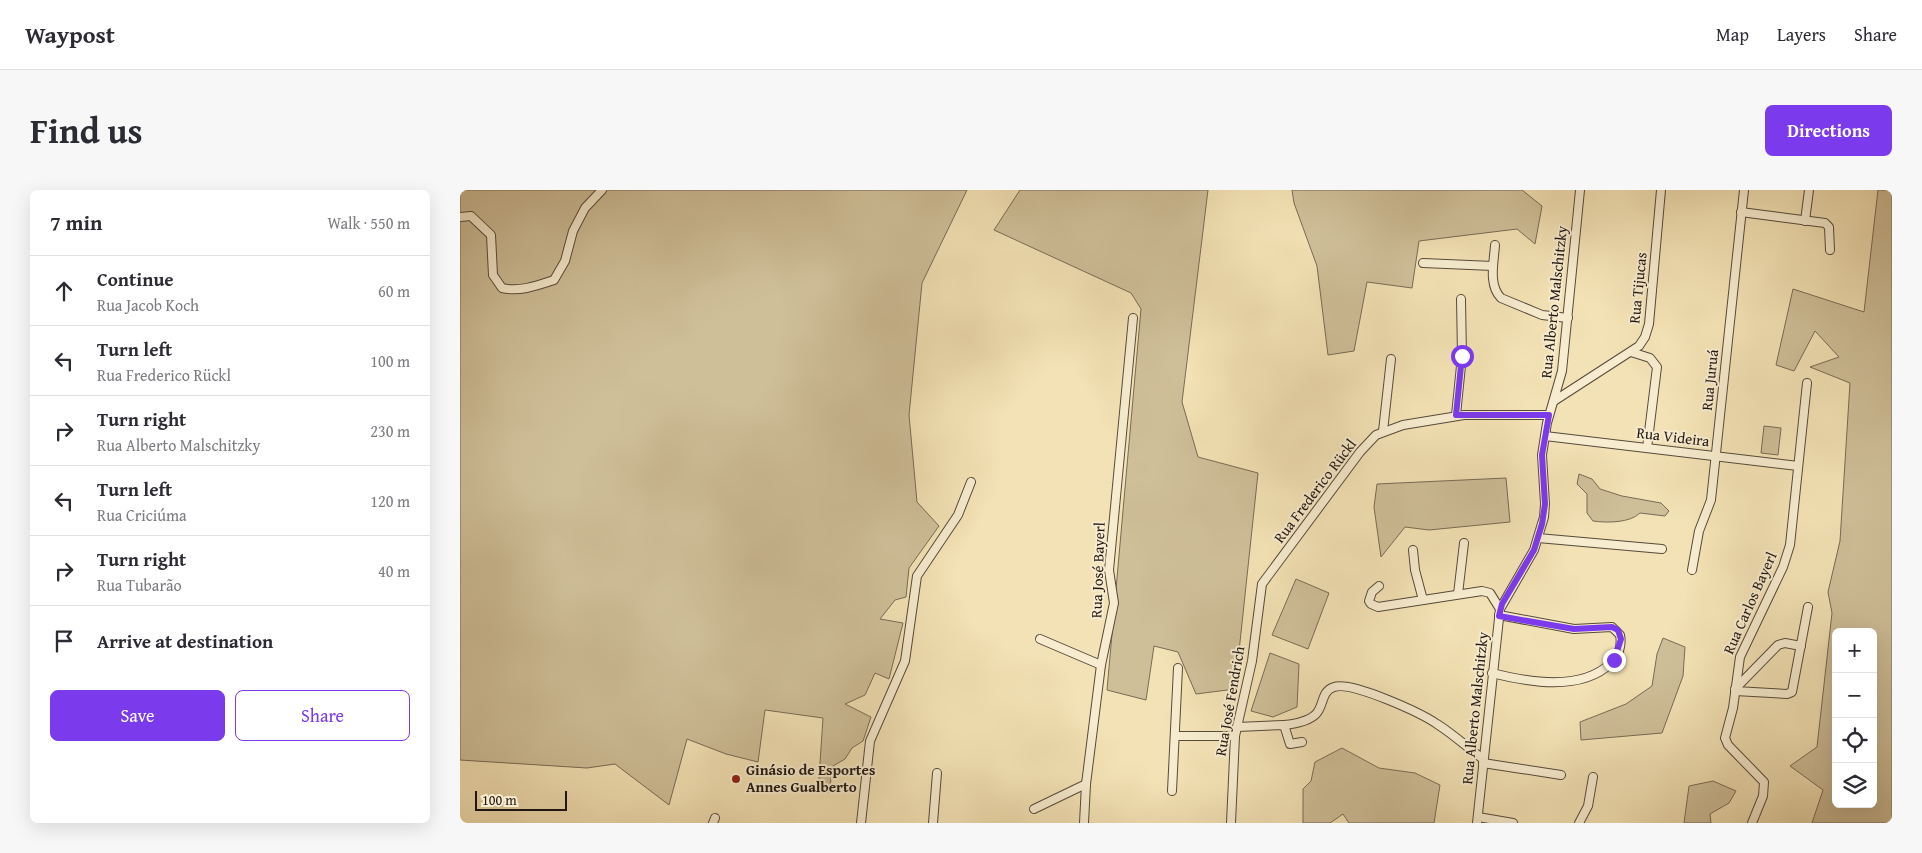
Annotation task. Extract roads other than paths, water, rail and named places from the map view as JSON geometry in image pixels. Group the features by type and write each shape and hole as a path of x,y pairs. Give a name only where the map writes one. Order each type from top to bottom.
{"street":[{"path":"460,217 471,216 491,236 493,275 502,288 510,290 526,289 554,280 565,261 573,231 584,208 602,190"},
{"name":"Rua Alberto Malschitzky","path":"1477,820 1499,612 1531,555 1538,538 1545,504 1541,463 1549,415 1562,371 1580,190"},
{"name":"Rua Tijucas","path":"1554,401 1631,352 1642,342 1649,324 1661,190"},
{"name":"Rua Juruá","path":"1692,570 1699,531 1711,500 1744,190"},
{"path":"1805,221 1809,190"},
{"path":"1742,212 1825,223 1829,227 1830,250"},
{"path":"1495,245 1494,286 1501,298 1542,315 1568,318"},
{"path":"1423,263 1493,266"},
{"path":"1456,415 1462,356 1461,299"},
{"name":"Rua José Bayerl","path":"1084,823 1086,784 1101,665 1114,603 1109,570 1133,318"},
{"path":"1631,352 1650,358 1657,367 1647,448"},
{"path":"1383,431 1391,359"},
{"name":"Rua Carlos Bayerl","path":"1752,823 1765,788 1759,776 1728,745 1725,738 1735,690 1737,668 1743,648 1787,557 1807,383"},
{"name":"Rua Frederico Rückl","path":"1262,584 1360,452 1383,431 1403,425 1456,415 1549,415"},
{"name":"Rua Videira","path":"1545,436 1798,466"},
{"path":"861,823 870,741 904,661 917,576 958,515 971,482"},
{"path":"1538,538 1662,549"},
{"path":"1458,594 1464,543"},
{"path":"1414,550 1415,570 1423,600"},
{"name":"Rua José Fendrich","path":"1231,823 1235,736 1252,660 1262,584"},
{"path":"1379,586 1370,596 1371,604 1374,606 1382,607 1485,591 1490,593 1499,612 1574,629 1597,626 1616,629 1621,639 1618,653 1607,668 1588,678 1537,681 1492,673"},
{"path":"1735,690 1787,694 1792,692 1795,687 1800,646 1808,607"},
{"path":"1040,639 1101,665"},
{"path":"1735,690 1778,644 1785,643 1800,646"},
{"path":"1172,791 1178,668"},
{"path":"1237,727 1284,725 1311,718 1317,714 1329,689 1343,685 1379,696 1440,725 1483,761 1561,775"},
{"path":"1284,725 1290,744 1302,742"},
{"path":"1175,736 1235,736"},
{"path":"933,823 938,773"},
{"path":"1579,823 1588,806 1593,776"},
{"path":"1034,808 1086,784"},
{"path":"1477,820 1512,823"}],"place":[{"name":"Ginásio de Esportes Annes Gualberto","path":"736,779"}]}
